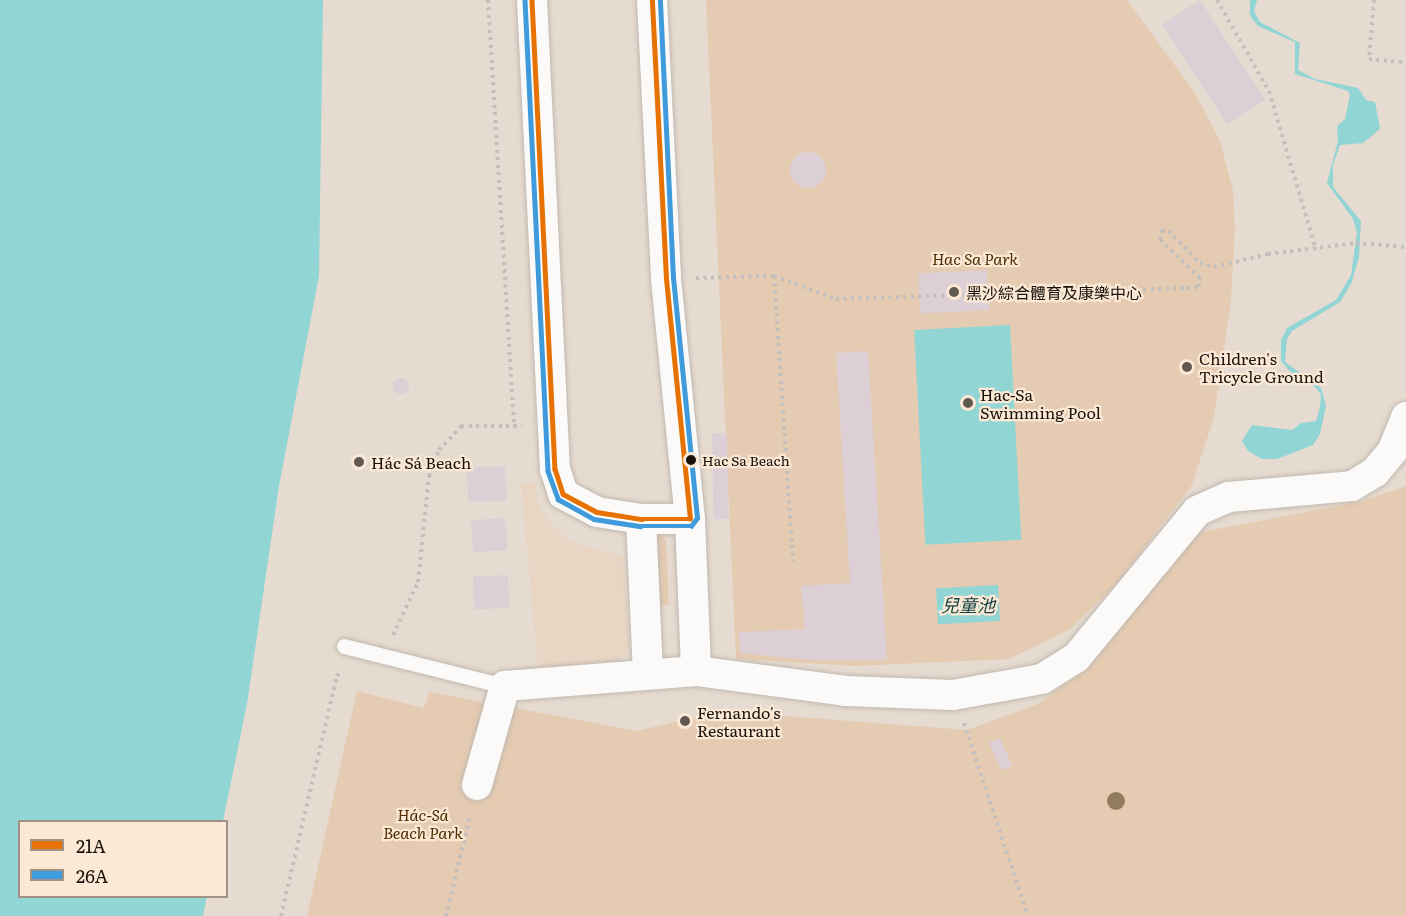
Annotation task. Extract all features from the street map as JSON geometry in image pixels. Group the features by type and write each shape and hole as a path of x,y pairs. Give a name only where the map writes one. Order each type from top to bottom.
{"street":[{"path":"532,0 555,469 563,494 579,505 610,517 690,519"},
{"path":"652,0 666,279 690,519 696,671"},
{"path":"477,785 505,686 696,671 846,691 953,695 1042,679 1076,658 1197,511 1229,497 1352,486 1375,472 1392,452 1406,417"},
{"path":"641,519 648,674"}],"lane":[{"path":"344,646 505,686"}],"path":[{"path":"488,0 514,426"},
{"path":"1217,0 1269,91 1316,250"},
{"path":"1374,0 1369,59 1406,62"},
{"path":"666,279 774,276 836,300 1176,289 1198,286 1200,278 1160,240 1162,230 1169,231 1200,263 1209,266 1268,254 1316,250 1359,242 1406,247"},
{"path":"774,276 793,561"},
{"path":"281,916 337,676 357,661 386,657 396,625 418,582 429,476 439,450 460,426 553,424"},
{"path":"953,695 1028,916"},
{"path":"446,916 477,785"}],"shaded area":[{"path":"535,482 539,507 555,529 574,543 623,556 630,650 612,665 538,668 521,483"}],"green space":[{"name":"Hac Sa Park","path":"706,0 1127,0 1195,93 1220,141 1233,191 1235,229 1231,300 1214,417 1192,485 1115,586 1069,630 1008,659 855,666 736,659"},
{"name":"Hác-Sá Beach Park","path":"1406,486 1406,916 307,916 357,691 424,708 429,692 637,731 720,711 967,730 1040,703 1081,672 1191,534 1363,501"},
{"path":"661,535 666,540 669,605 654,606 654,536"}],"water":[{"path":"0,0 323,0 319,276 279,486 247,704 223,820 18,820 18,898 207,898 203,916 0,916"},
{"path":"1250,0 1257,0 1254,11 1260,22 1300,43 1298,70 1315,79 1358,88 1366,100 1375,102 1380,129 1363,143 1340,145 1333,165 1333,187 1361,221 1359,257 1351,284 1340,302 1292,331 1287,339 1285,362 1321,388 1326,406 1320,434 1313,445 1277,459 1262,459 1248,451 1242,441 1252,425 1292,430 1301,423 1316,421 1321,395 1315,387 1293,375 1281,361 1281,340 1287,328 1336,300 1351,275 1357,233 1353,219 1327,183 1338,141 1337,126 1345,119 1350,95 1348,91 1295,74 1295,42 1258,26 1250,16"},
{"path":"1010,325 1021,540 925,545 914,330"},
{"name":"兒童池","path":"998,585 1000,621 938,624 936,588"}],"building":[{"path":"1200,0 1265,100 1227,124 1162,25"},
{"path":"808,152 821,157 826,170 821,183 808,188 795,183 790,170 795,157"},
{"name":"黑沙綜合體育及康樂中心","path":"987,270 989,310 920,314 918,274"},
{"path":"868,351 887,660 809,660 740,653 739,632 805,629 801,586 850,583 836,353"},
{"path":"401,378 407,380 409,386 407,392 401,394 395,392 393,386 395,380"},
{"path":"712,433 727,433 729,519 714,519"},
{"path":"505,466 506,501 468,502 467,467"},
{"path":"505,518 507,550 473,552 471,520"},
{"path":"508,575 509,608 474,609 473,576"},
{"path":"1000,738 1012,765 1001,770 989,743"}],"transit line":[{"name":"26A","path":"525,0 548,471 558,499 594,519 640,526 691,526 697,518 673,278 660,0"},
{"name":"21A","path":"532,0 555,469 563,494 597,512 641,519 690,519 666,279 652,0"}],"place":[{"name":"黑沙綜合體育及康樂中心","path":"954,292"},
{"name":"Children's Tricycle Ground","path":"1187,367"},
{"name":"Hac-Sa Swimming Pool","path":"968,403"},
{"name":"Hac Sa Beach","path":"691,460"},
{"name":"Hác Sá Beach","path":"359,462"},
{"name":"Fernando's Restaurant","path":"685,721"}]}
